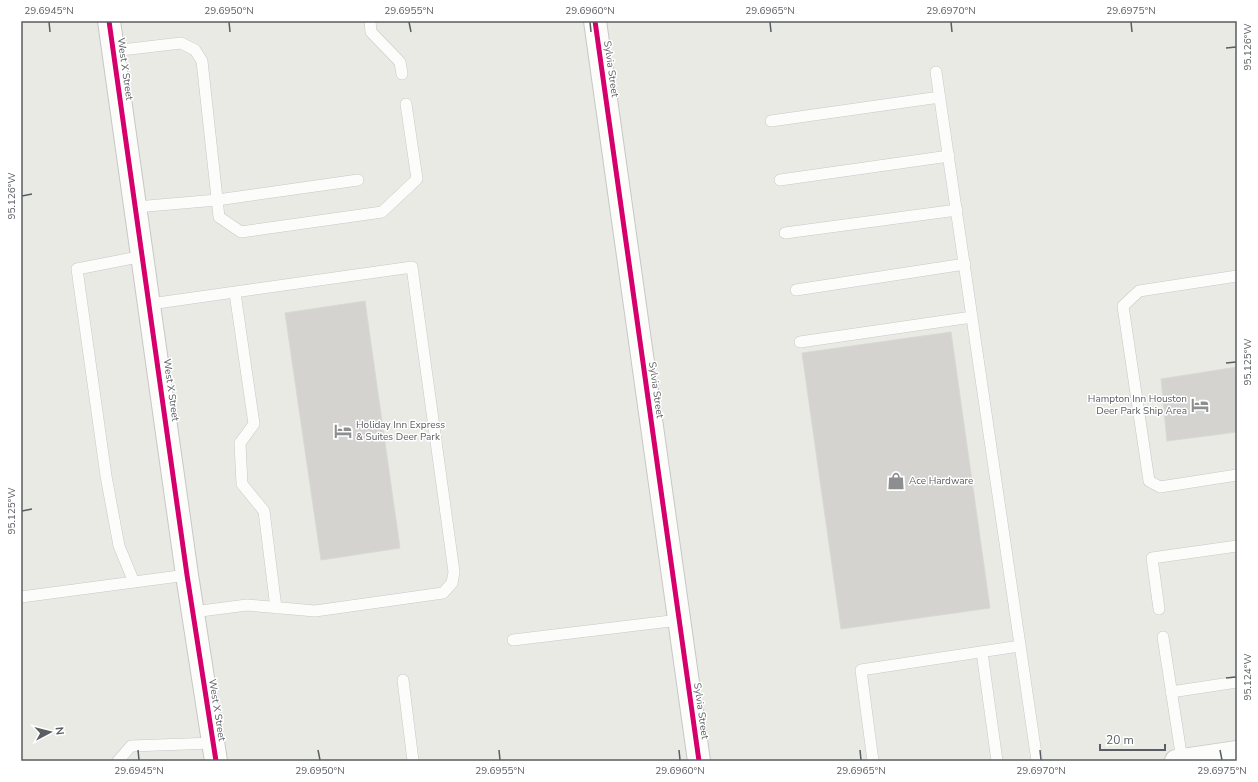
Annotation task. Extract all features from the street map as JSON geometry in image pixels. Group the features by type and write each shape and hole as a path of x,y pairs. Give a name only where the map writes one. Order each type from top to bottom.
{"street":[{"name":"West X Street","path":"109,21 187,575 214,752"},
{"name":"Sylvia Street","path":"595,21 699,761"},
{"path":"1180,761 1236,755"}],"lane":[{"path":"370,21 371,32 400,62 402,74"},
{"path":"113,51 181,43 194,50 202,61 219,217 241,232 382,212 417,179 406,104"},
{"path":"936,72 1037,761"},
{"path":"771,121 940,97"},
{"path":"780,180 949,156"},
{"path":"136,207 217,200 358,180"},
{"path":"785,233 957,210"},
{"path":"134,582 119,546 109,491 77,269 143,256"},
{"path":"796,290 965,264"},
{"path":"150,304 412,267 454,572 452,583 443,593 315,611 247,605 193,612"},
{"path":"1237,276 1139,291 1123,306 1149,481 1160,487 1237,475"},
{"path":"235,293 254,424 240,443 242,484 264,511 276,608"},
{"path":"800,342 972,317"},
{"path":"1159,608 1152,558 1237,546"},
{"path":"21,597 187,575"},
{"path":"513,640 680,620"},
{"path":"1163,637 1180,761"},
{"path":"873,761 861,670 1020,646"},
{"path":"982,652 997,761"},
{"path":"403,680 413,761"},
{"path":"1171,692 1237,682"},
{"path":"118,761 131,746 214,752"}],"building":[{"name":"Holiday Inn Express & Suites Deer Park","path":"365,301 400,548 321,560 285,313"},
{"name":"Ace Hardware","path":"951,332 990,608 841,629 802,353"},
{"name":"Hampton Inn Houston Deer Park Ship Area","path":"1237,367 1237,432 1167,441 1161,379"}],"cycle path":[{"path":"109,21 187,575 216,761"},
{"path":"595,21 699,761"}],"place":[{"name":"Hampton Inn Houston Deer Park Ship Area","path":"1200,405"},
{"name":"Holiday Inn Express & Suites Deer Park","path":"343,431"},
{"name":"Ace Hardware","path":"896,481"}]}
